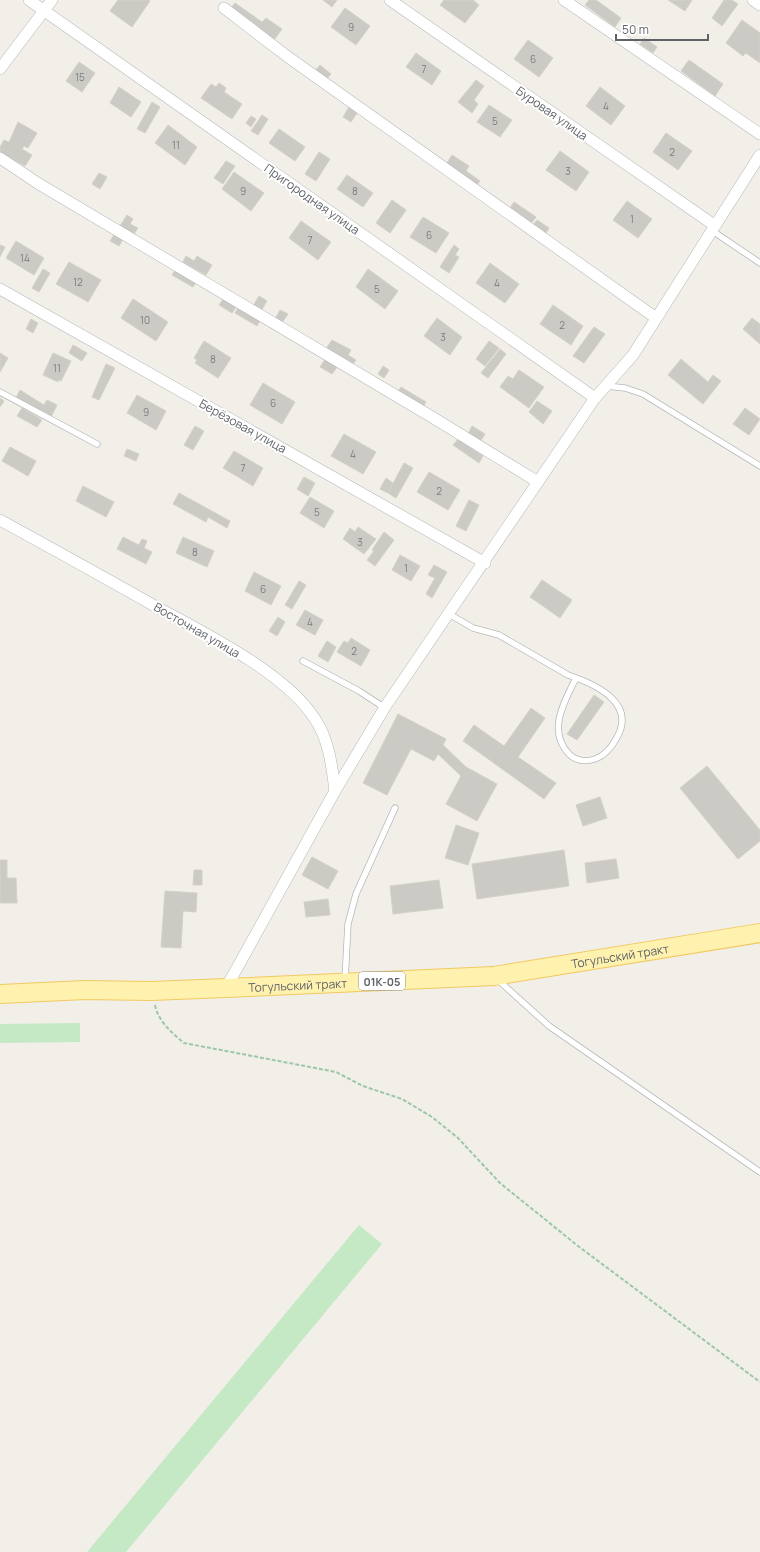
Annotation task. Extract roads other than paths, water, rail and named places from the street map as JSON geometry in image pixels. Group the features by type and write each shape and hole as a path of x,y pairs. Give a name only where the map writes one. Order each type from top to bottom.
{"main road":[{"name":"Тогульский тракт","path":"0,994 85,990 226,988 494,976 760,933"}],"street":[{"name":"Пригородная улица","path":"30,0 595,398"},
{"path":"0,69 52,0"},
{"name":"Буровая улица","path":"390,0 712,228"},
{"path":"564,0 760,134"},
{"path":"753,0 760,5"},
{"path":"224,8 288,56 656,318"},
{"path":"226,988 335,791 384,708 485,563 595,398 632,355 681,281 712,228 760,155"},
{"path":"0,158 39,184 432,416 538,482"},
{"name":"Берёзовая улица","path":"0,290 485,563"},
{"name":"Восточная улица","path":"0,520 188,624 248,660 292,692 316,719 323,734 330,756 335,791"}],"lane":[{"path":"712,228 760,263"},
{"path":"606,386 625,388 643,394 760,466"},
{"path":"0,392 97,444"},
{"path":"450,614 473,628 499,635 568,675 576,678 599,688 608,694 620,712 623,722 620,732 607,752 596,759 585,761 571,756 564,748 558,731 563,704 576,678"},
{"path":"302,661 359,691 384,708"},
{"path":"345,983 348,924 356,894 395,808"},
{"path":"494,976 549,1026 760,1172"}]}
